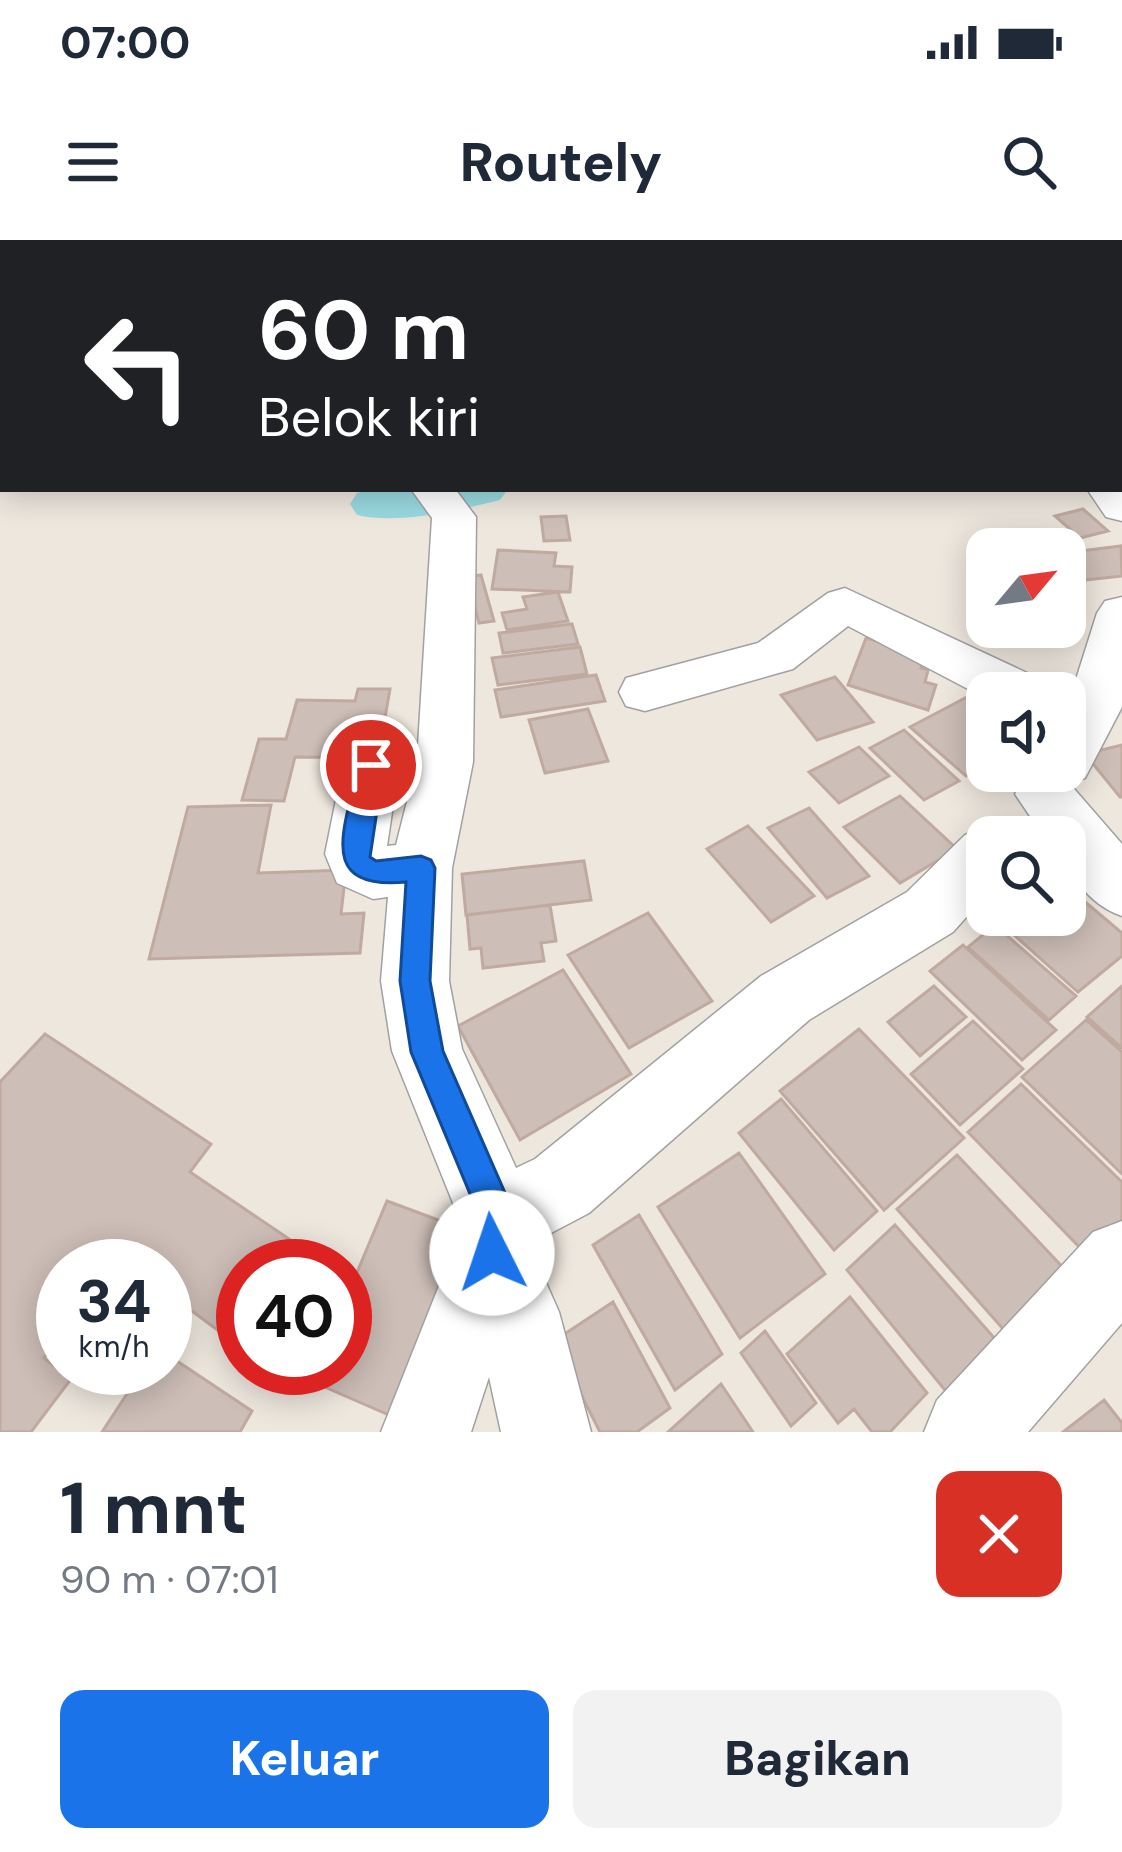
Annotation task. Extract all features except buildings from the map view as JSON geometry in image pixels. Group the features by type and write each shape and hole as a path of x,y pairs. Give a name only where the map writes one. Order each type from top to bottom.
{"street":[{"path":"441,499 446,762 421,868 415,981 427,1052 495,1236 546,1432"},
{"path":"645,692 775,656 845,604 979,672"},
{"path":"1086,710 1119,645"},
{"path":"371,765 355,854 359,865 373,873 421,868"},
{"path":"1080,792 1122,889"},
{"path":"426,1432 495,1236 562,1186 785,998 930,912 966,875"},
{"path":"969,1432 1122,1261"}],"waterway":[{"path":"376,504 461,492"}],"route":[{"path":"371,765 355,854 359,865 373,873 421,868 415,981 427,1052 498,1218 492,1253"}]}
